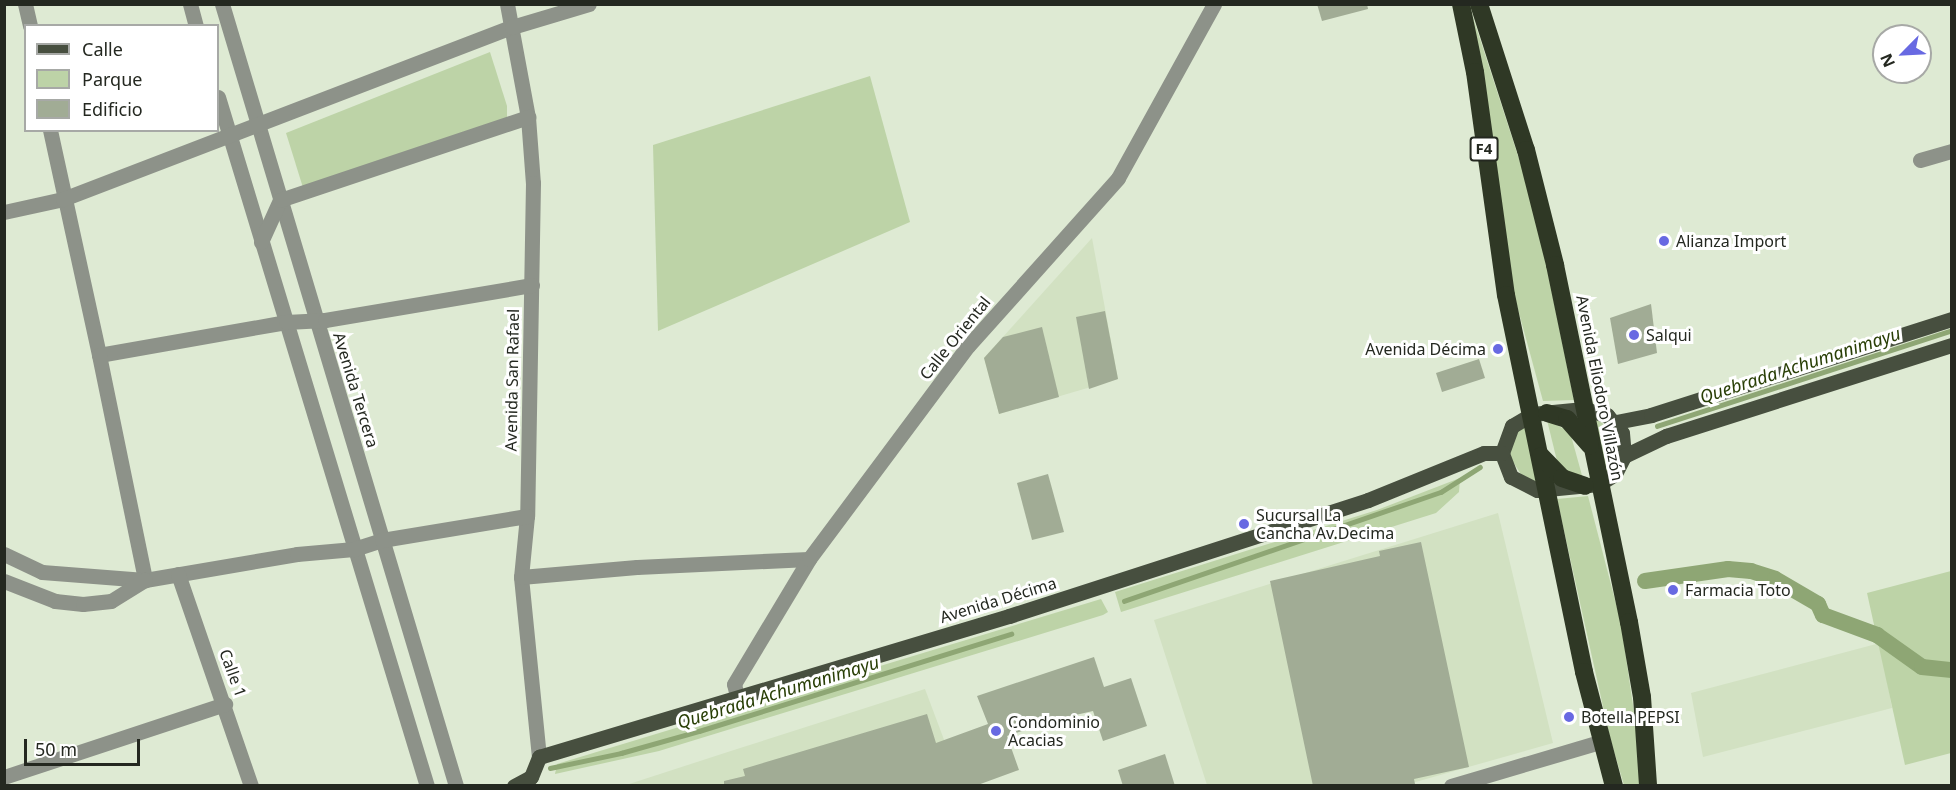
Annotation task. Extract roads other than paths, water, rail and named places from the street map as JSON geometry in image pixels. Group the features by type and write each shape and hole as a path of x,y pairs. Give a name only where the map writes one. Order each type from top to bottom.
{"highway":[{"name":"F4","path":"1461,4 1475,72 1496,245 1539,413 1540,455 1547,490 1600,742 1614,786"},
{"name":"Avenida Eliodoro Villazón","path":"1479,4 1545,219 1591,446 1592,485 1642,697 1648,786"},
{"path":"1539,413 1568,419 1591,446"},
{"path":"1540,455 1562,477 1592,485"}],"main road":[{"path":"1616,422 1651,415 1952,320"},
{"path":"1624,456 1666,436 1952,345"},
{"path":"1584,409 1596,410 1616,422 1625,444 1624,456 1616,474 1592,485 1547,490 1519,484 1506,469 1502,453 1512,426 1539,413 1584,409"},
{"name":"Avenida Décima","path":"539,757 738,700 1368,500 1484,453 1502,453"},
{"path":"514,786 531,777 539,757"}],"street":[{"path":"26,4 30,24"},
{"path":"190,4 195,24"},
{"name":"Avenida Tercera","path":"222,4 456,786"},
{"name":"Avenida San Rafael","path":"507,4 528,117 532,285 527,516 521,577 539,757"},
{"path":"4,212 63,199 512,27 590,4"},
{"name":"Calle Oriental","path":"738,700 734,684 809,559 968,346 1118,178 1214,4"},
{"path":"219,101 427,786"},
{"path":"261,242 280,200 528,117"},
{"path":"50,132 145,580"},
{"path":"1920,160 1952,151"},
{"path":"99,355 286,322 316,320 532,285"},
{"path":"4,554 42,572 145,580 354,549 382,540 527,516"},
{"path":"521,577 637,567 809,559"},
{"name":"Calle 1","path":"178,574 225,704 251,786"},
{"path":"4,581 55,601 83,604 111,601 145,580"},
{"path":"4,777 225,704"},
{"path":"1451,786 1600,742"}],"waterway":[{"name":"Quebrada Achumanimayu","path":"1657,426 1952,330"},
{"name":"Quebrada Achumanimayu","path":"1124,601 1441,492 1480,467"},
{"path":"1645,581 1728,569 1751,571 1775,579 1818,604 1823,615 1877,635 1922,667 1952,670"},
{"name":"Quebrada Achumanimayu","path":"550,768 621,753 699,731 1011,634"}],"place":[{"name":"Alianza Import","path":"1664,241"},
{"name":"Salqui","path":"1634,335"},
{"name":"Avenida Décima","path":"1498,349"},
{"name":"Sucursal La Cancha Av.Decima","path":"1244,524"},
{"name":"Farmacia Toto","path":"1673,590"},
{"name":"Botella PEPSI","path":"1569,717"},
{"name":"Condominio Acacias","path":"996,731"}]}
